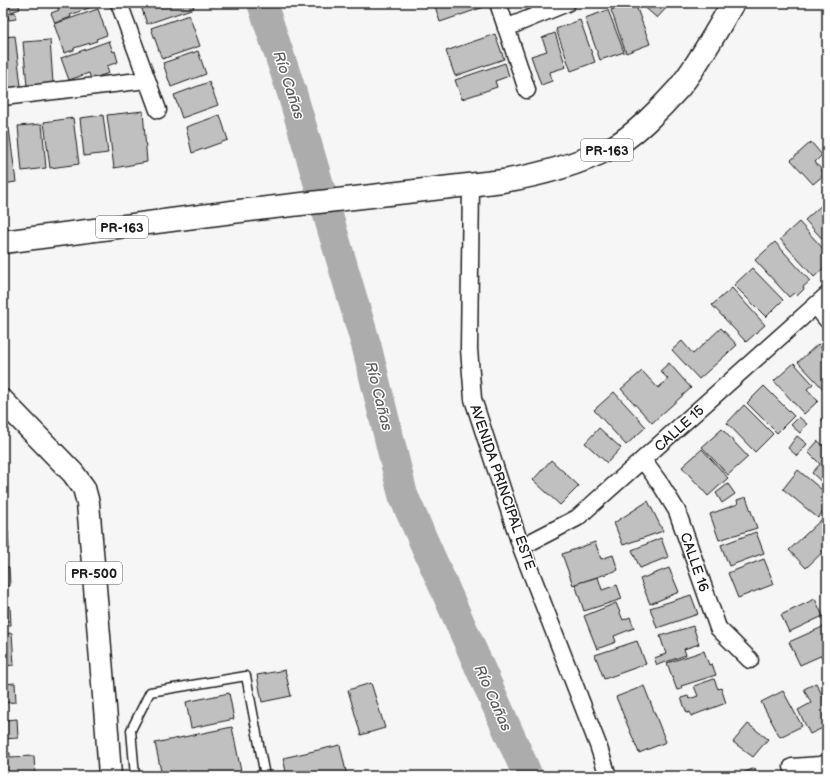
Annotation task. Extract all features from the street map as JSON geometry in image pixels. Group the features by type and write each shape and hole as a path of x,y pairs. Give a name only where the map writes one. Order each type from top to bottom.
{"highway":[{"name":"PR-163","path":"3,242 503,181 544,173 568,166 612,148 657,111 679,87 697,62 733,3"},
{"name":"PR-500","path":"3,401 73,473 84,488 88,503 110,776"}],"street":[{"path":"119,3 158,110"},
{"path":"498,3 527,90"},
{"path":"506,28 567,3"},
{"path":"3,97 147,80"},
{"name":"AVENIDA PRINCIPAL ESTE","path":"471,185 469,349 473,399 521,547 598,746 608,776"},
{"path":"821,300 827,320"},
{"name":"CALLE 15","path":"521,547 577,518 821,300"},
{"name":"CALLE 16","path":"643,460 677,511 718,628 750,660"},
{"path":"792,767 827,763"}],"lane":[{"path":"135,776 131,730 150,692 246,676 265,776"}],"building":[{"path":"8,3 18,3 20,9 11,12"},
{"path":"56,3 96,3 97,5 70,15 71,17 55,23 51,13 59,10"},
{"path":"140,3 192,3 194,8 147,24"},
{"path":"434,3 483,3 484,7 440,22"},
{"path":"635,3 650,44 626,53 611,10"},
{"path":"640,3 667,3 669,5 657,18"},
{"path":"98,9 107,35 96,39 97,41 74,48 74,50 64,53 54,24"},
{"path":"608,10 624,52 600,60 585,18"},
{"path":"15,12 16,19 9,20 7,14"},
{"path":"189,15 200,46 162,59 151,28"},
{"path":"580,20 595,62 571,71 556,29"},
{"path":"555,33 566,67 550,72 552,81 541,85 531,56 547,51 542,38"},
{"path":"495,34 504,59 455,76 446,51"},
{"path":"15,36 21,86 3,89 3,37"},
{"path":"50,40 53,83 27,86 23,42"},
{"path":"109,41 113,52 115,51 118,62 107,66 109,73 91,79 89,73 69,80 61,58"},
{"path":"198,51 206,74 171,87 163,63"},
{"path":"505,63 509,76 495,81 497,87 462,99 455,80"},
{"path":"209,82 218,105 182,118 174,95"},
{"path":"143,111 147,162 114,168 107,115"},
{"path":"103,115 108,153 84,156 80,118"},
{"path":"220,115 228,140 192,153 186,127"},
{"path":"73,118 79,164 50,168 44,122"},
{"path":"42,124 46,168 22,171 18,126"},
{"path":"3,128 9,128 16,182 3,184"},
{"path":"811,142 822,155 815,162 825,174 813,184 791,160"},
{"path":"825,202 827,205 827,244 805,220"},
{"path":"799,222 827,253 827,265 814,277 780,239"},
{"path":"775,242 810,281 803,287 804,289 797,296 794,293 789,297 755,260"},
{"path":"752,268 783,300 766,317 734,285"},
{"path":"732,288 765,325 746,342 712,305"},
{"path":"721,328 737,345 699,379 672,350 682,341 693,354"},
{"path":"818,344 827,354 827,393 798,362"},
{"path":"669,363 691,388 652,423 621,389 642,371 658,388 668,379 660,371"},
{"path":"794,363 813,384 807,389 818,401 804,414 774,381"},
{"path":"764,386 794,416 777,433 747,403"},
{"path":"614,392 646,427 626,445 594,410"},
{"path":"744,405 773,434 755,452 727,423"},
{"path":"827,416 827,425 822,420"},
{"path":"799,417 807,424 800,433 791,425"},
{"path":"599,428 621,448 607,463 585,443"},
{"path":"722,429 748,457 728,475 702,447"},
{"path":"797,436 807,444 797,456 788,448"},
{"path":"818,441 825,447 827,445 827,487 812,473 820,464 808,452"},
{"path":"702,449 728,478 708,496 682,467"},
{"path":"551,460 579,486 560,505 533,480"},
{"path":"798,470 827,494 827,506 818,518 783,489"},
{"path":"728,484 735,494 722,503 716,493"},
{"path":"746,497 757,528 719,540 710,514 738,504 737,500"},
{"path":"648,501 663,531 623,545 614,523"},
{"path":"822,519 827,524 827,548 806,568 789,550"},
{"path":"3,530 8,530 9,549 3,549"},
{"path":"756,532 764,553 729,566 721,545"},
{"path":"661,538 668,557 640,568 632,550"},
{"path":"595,542 601,559 613,555 618,570 573,585 562,554"},
{"path":"764,559 774,584 738,598 728,573"},
{"path":"3,567 9,567 10,586 3,586"},
{"path":"669,568 679,592 650,604 640,579"},
{"path":"598,577 602,590 617,585 622,599 584,611 575,584"},
{"path":"691,595 698,614 657,628 650,608"},
{"path":"815,599 823,616 789,632 781,615"},
{"path":"616,603 623,620 630,617 634,628 614,636 616,642 597,649 584,616"},
{"path":"10,606 11,625 3,626 3,607"},
{"path":"827,625 827,653 800,665 789,642"},
{"path":"693,626 699,644 684,649 686,655 657,665 654,658 666,654 660,636"},
{"path":"12,633 14,665 3,666 3,634"},
{"path":"637,641 646,664 604,679 595,655"},
{"path":"704,651 709,665 712,664 716,675 681,686 682,689 677,690 667,663"},
{"path":"285,670 291,696 262,702 257,675"},
{"path":"3,678 4,684 15,683 16,702 3,703"},
{"path":"714,679 718,689 721,688 726,703 691,716 690,712 687,713 681,698 688,696 689,699 698,696 694,686"},
{"path":"371,683 385,728 361,735 348,690"},
{"path":"816,683 827,705 827,726 810,734 798,710 811,703 804,689"},
{"path":"644,686 666,742 639,753 616,697"},
{"path":"783,691 802,726 780,737 761,702"},
{"path":"229,693 234,719 191,728 186,702"},
{"path":"3,715 6,715 6,720 17,719 18,738 3,739"},
{"path":"748,724 768,739 753,757 733,742"},
{"path":"232,727 242,776 162,776 155,743"},
{"path":"340,745 347,776 287,776 283,758"},
{"path":"3,753 10,753 10,757 34,756 35,774 3,776"},
{"path":"755,768 758,776 735,776"}],"waterway":[{"name":"Río Cañas","path":"262,3 292,93 367,348 403,495 528,776"}]}
